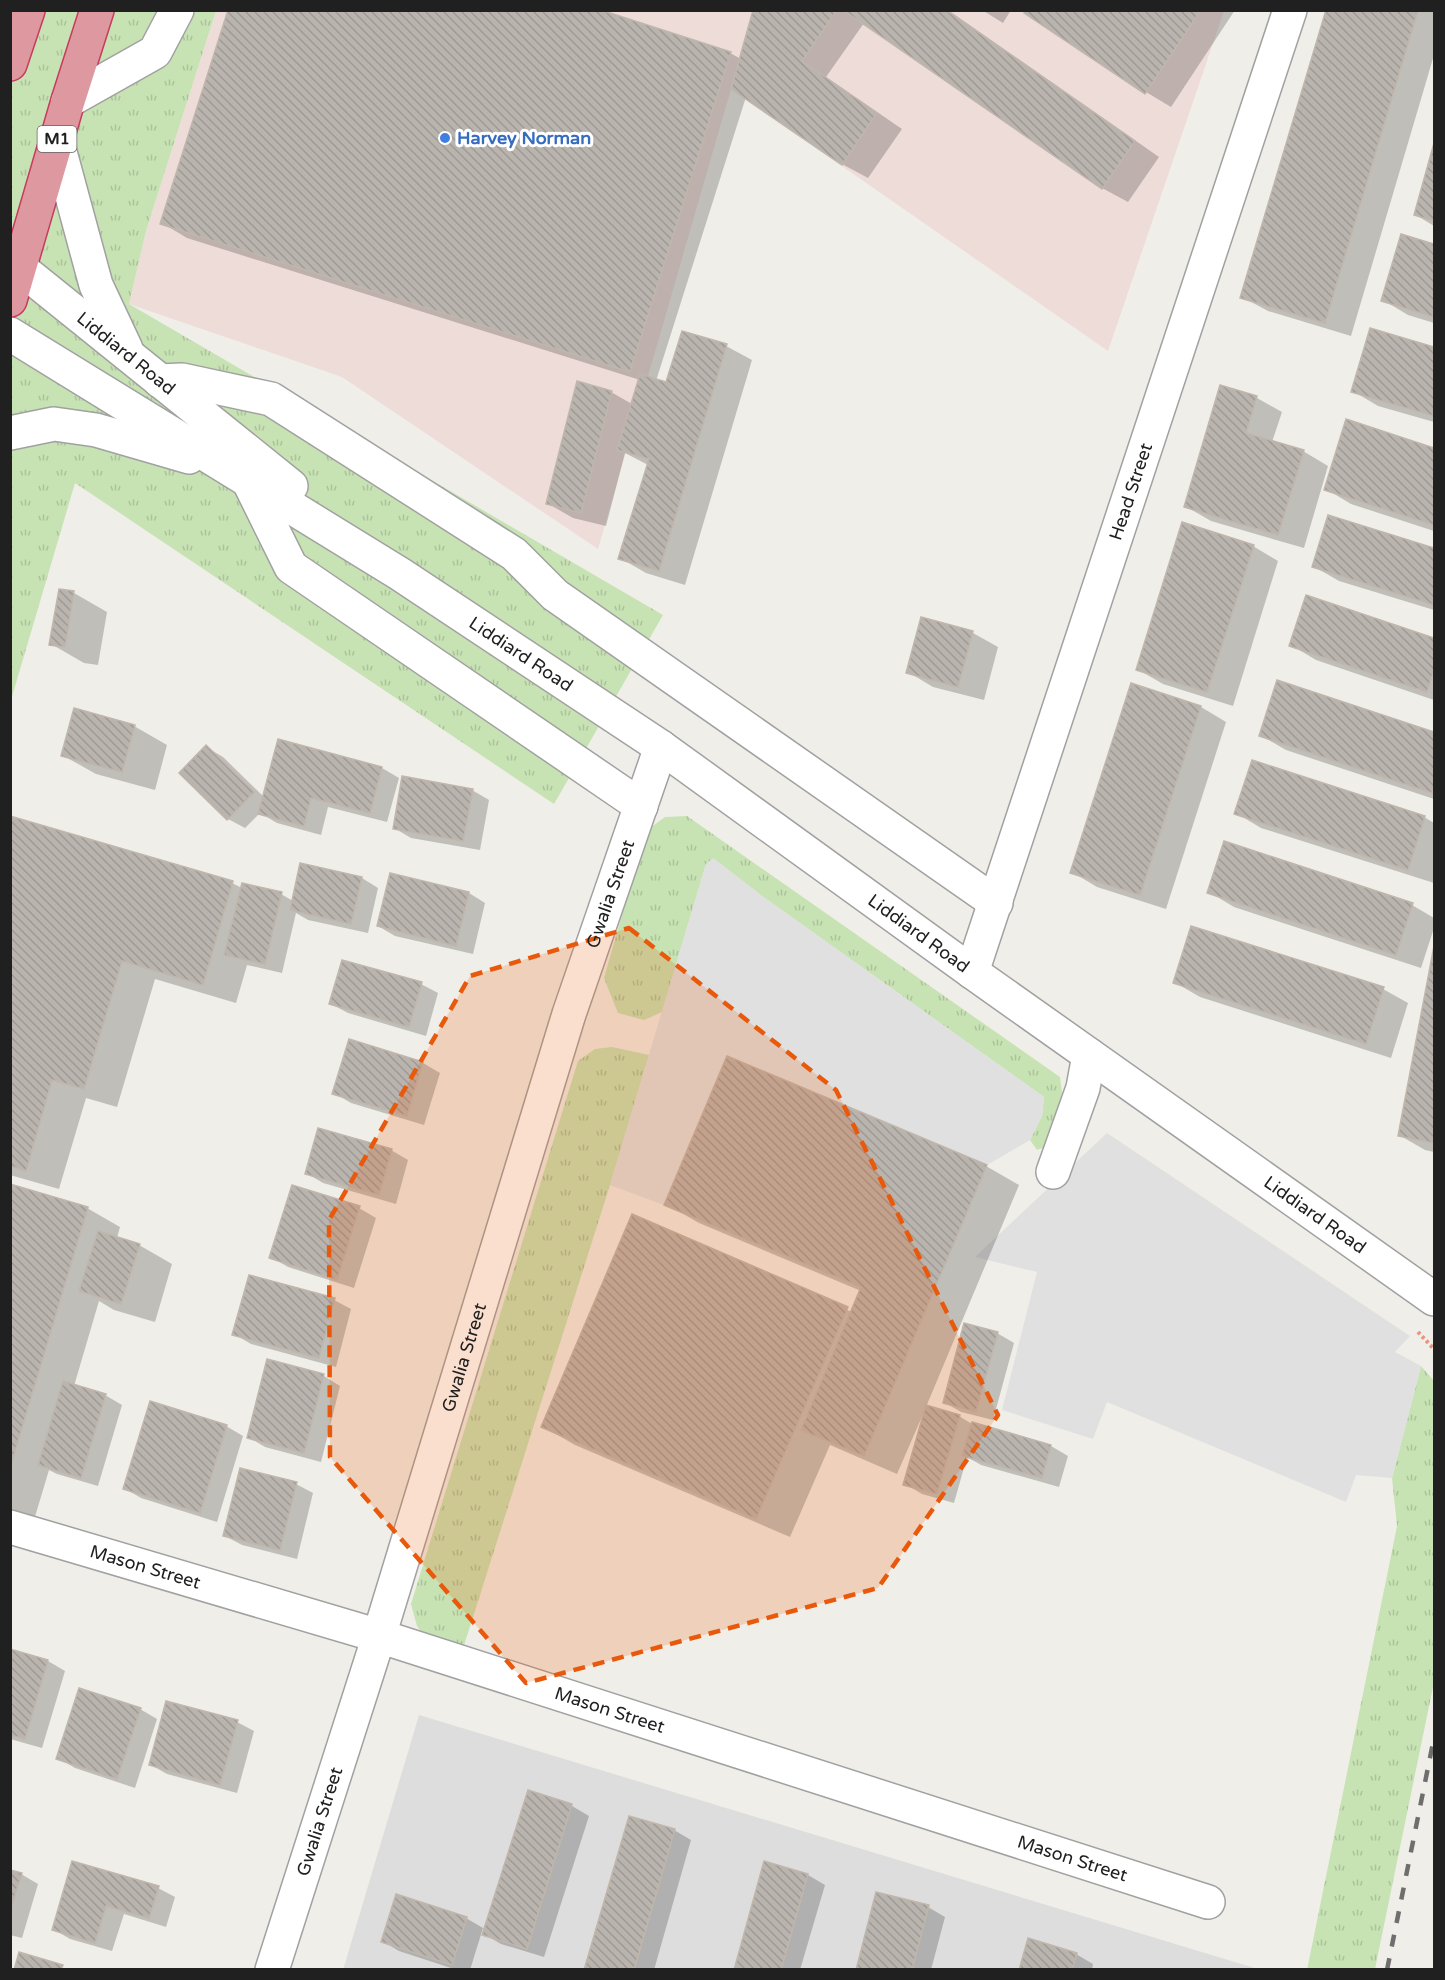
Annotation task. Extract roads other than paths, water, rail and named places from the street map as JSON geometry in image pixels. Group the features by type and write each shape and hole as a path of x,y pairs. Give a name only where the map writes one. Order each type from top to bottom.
{"highway":[{"name":"M1","path":"10,300 15,266 57,141 97,10"}],"street":[{"path":"68,100 155,52 177,10"},
{"name":"Head Street","path":"972,972 1290,10"},
{"path":"57,141 96,285 130,357"},
{"name":"Liddiard Road","path":"15,266 400,574"},
{"name":"Liddiard Road","path":"10,334 400,574 661,747 972,972 1434,1299"},
{"path":"160,381 182,380 271,399 514,554 555,596 996,903"},
{"path":"10,433 54,424 96,430 180,454 242,477 291,567 641,806"},
{"name":"Gwalia Street","path":"272,1970 380,1636 569,1014 661,747"},
{"path":"1053,1172 1083,1088 1089,1055"},
{"name":"Mason Street","path":"10,1527 380,1636 1208,1902"}],"railway":[{"path":"1387,1970 1434,1738"}],"place":[{"name":"Harvey Norman","path":"445,138"}]}
